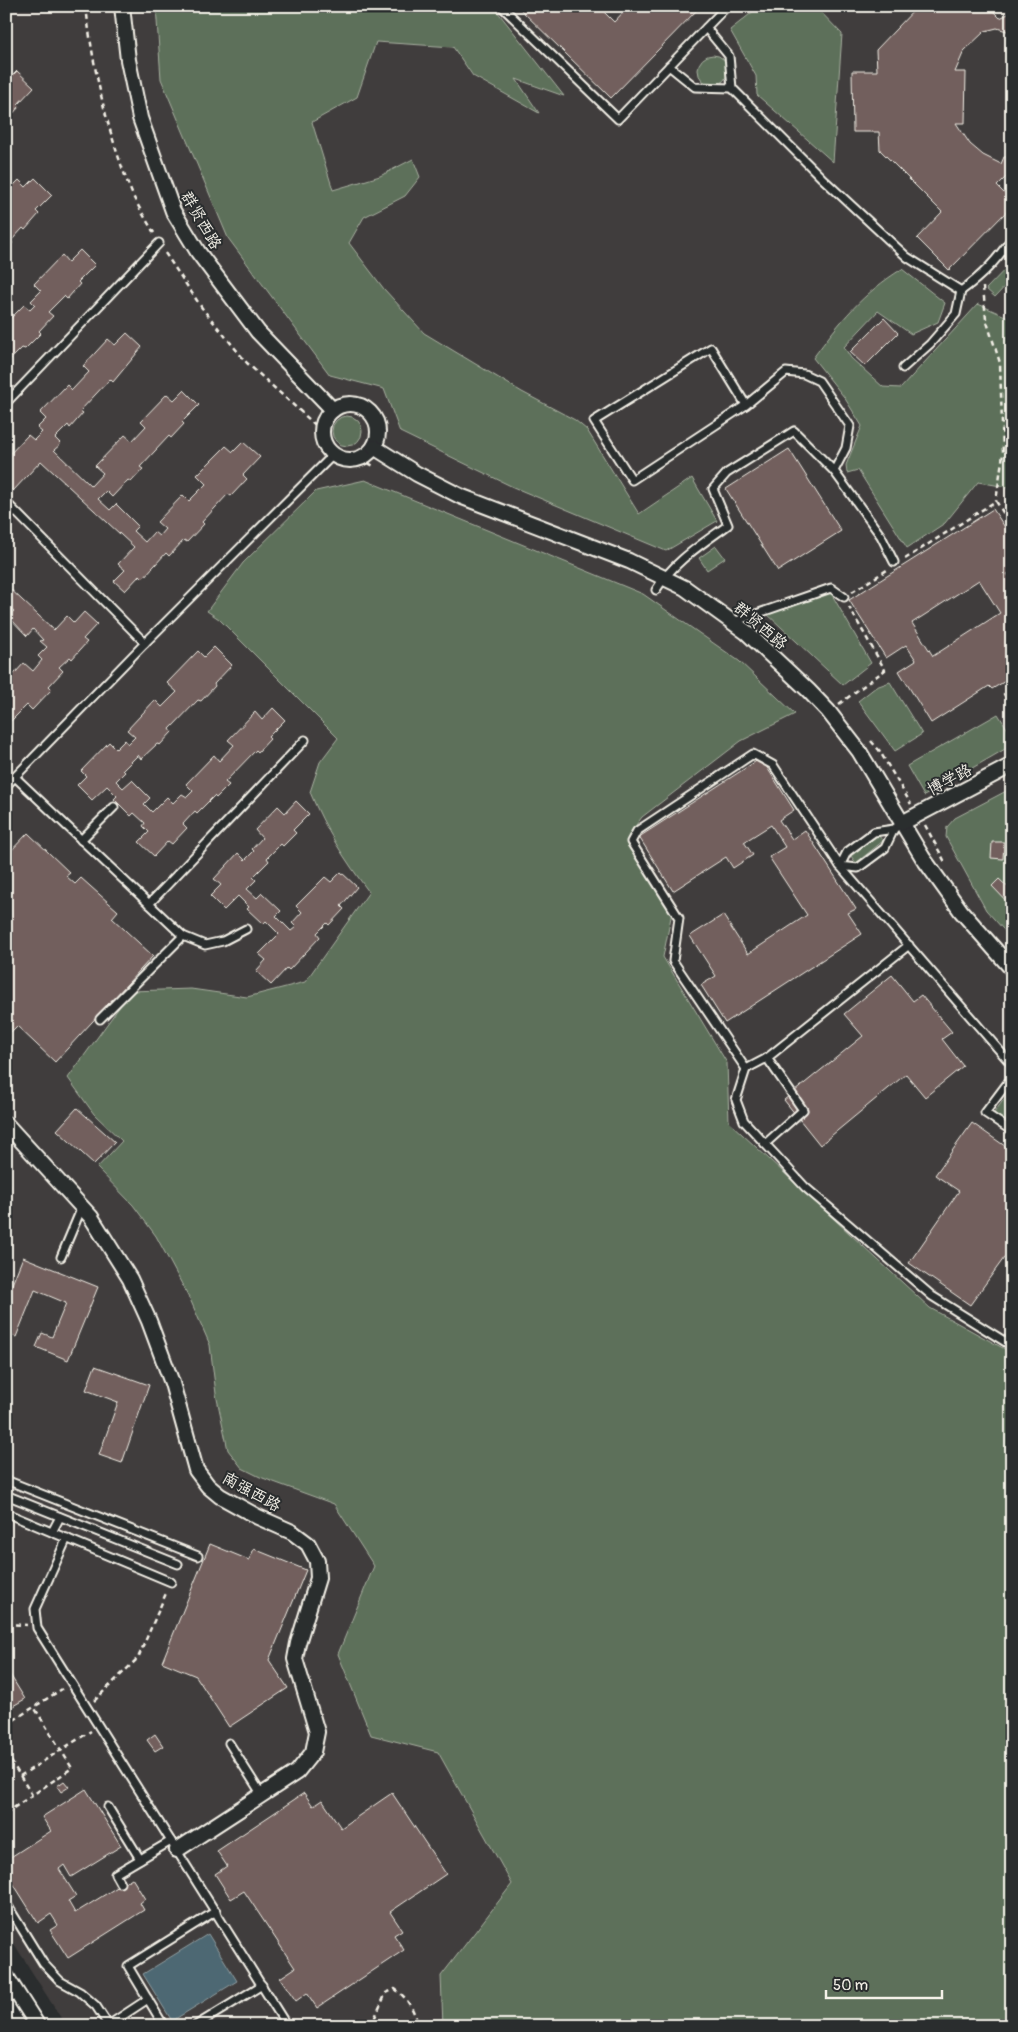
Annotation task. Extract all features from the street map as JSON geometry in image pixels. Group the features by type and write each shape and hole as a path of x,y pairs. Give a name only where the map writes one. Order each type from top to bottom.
{"street":[{"name":"群贤西路","path":"122,6 128,60 140,118 172,211 198,252 258,332 333,410"},
{"path":"349,404 366,408 376,422 377,439 374,447 368,454 351,460 341,459 333,455 327,448 322,431 325,419 333,410 349,404"},
{"name":"群贤西路","path":"374,447 417,474 460,496 629,561 685,588 746,632 808,690 834,707 898,826 961,911 1012,969"},
{"name":"博学路","path":"898,826 1012,765"},
{"name":"南强西路","path":"6,1124 91,1218 130,1279 149,1321 172,1383 196,1470 208,1486 220,1496 297,1536 308,1544 318,1561 318,1578 298,1643 296,1659 317,1732 313,1752 297,1772 262,1795 174,1846"},
{"path":"6,1976 38,2026"}],"lane":[{"path":"501,6 618,119 726,6"},
{"path":"706,28 729,56 732,88 822,178 907,257 961,291"},
{"path":"669,66 695,87 732,88"},
{"path":"903,368 930,344 956,314 961,291 982,275 996,261 1012,238"},
{"path":"6,403 159,243"},
{"path":"746,405 711,348 594,421 632,480 746,405 786,372 804,374 819,382 850,426 846,448 834,471"},
{"path":"656,590 664,578 686,556 728,525 713,489 727,473 794,431 834,471 881,536 895,564"},
{"path":"6,786 145,643 333,455"},
{"path":"6,502 145,643"},
{"path":"733,622 831,588 844,597"},
{"path":"149,904 305,740"},
{"path":"746,1069 673,962 679,918 631,842 637,832 753,754 773,766 840,866 1012,1065"},
{"path":"14,777 183,936 206,945 223,941 246,929"},
{"path":"81,840 114,807"},
{"path":"840,866 858,868 885,848 898,826"},
{"path":"840,866 848,852 874,832 898,826"},
{"path":"100,1019 183,936"},
{"path":"909,945 767,1058 746,1069 736,1100 744,1121 805,1187 932,1296 1012,1346"},
{"path":"765,1144 803,1110 767,1058"},
{"path":"1012,1076 985,1112 1012,1131"},
{"path":"62,1257 82,1207"},
{"path":"6,1480 198,1556"},
{"path":"6,1495 178,1564"},
{"path":"6,1513 171,1582"},
{"path":"52,1532 60,1517"},
{"path":"67,1538 35,1609 36,1625 47,1646 287,2026"},
{"path":"229,1743 262,1795"},
{"path":"108,1807 140,1859"},
{"path":"120,1883 114,1874 140,1859 174,1846"},
{"path":"6,1904 43,1964 60,1982 80,1992 96,2006 108,2025 148,2000"},
{"path":"164,2026 128,1966 216,1911"},
{"path":"195,2026 262,1984"}],"path":[{"path":"982,275 986,319 1000,363 1003,454 996,501 1012,527"},
{"path":"360,458 375,466"},
{"path":"834,707 885,670 844,597 996,501"},
{"path":"1012,689 1004,694 1012,706"},
{"path":"834,707 835,698"},
{"path":"834,707 845,709"},
{"path":"867,735 879,750 948,866"},
{"path":"86,1708 138,1658 171,1582"},
{"path":"7,1623 36,1625"},
{"path":"6,1725 71,1684"},
{"path":"6,1813 72,1768 34,1708"},
{"path":"20,1776 98,1726"},
{"path":"6,1753 32,1795"},
{"path":"371,2026 386,1993 395,1989 402,1994 413,2008 419,2026"}],"shaded area":[{"path":"6,6 1012,6 1012,2026 66,2026 6,1931"}],"green space":[{"path":"156,6 493,6 564,96 516,79 539,113 473,76 453,47 376,42 357,97 312,122 333,190 380,176 413,159 420,177 405,196 364,217 349,243 384,289 424,333 522,392 575,420 587,430 639,514 692,478 717,521 666,551 513,487 400,432 384,389 330,375 228,238 161,79"},
{"path":"760,6 815,6 842,34 833,162 757,95 756,76 730,30"},
{"path":"713,55 724,59 728,70 724,81 713,85 702,81 698,70 702,59"},
{"path":"1012,262 1012,279 995,297 986,289"},
{"path":"902,269 945,303 938,322 911,334 878,311 844,347 851,358 883,387 901,388 978,304 1012,319 1012,488 978,482 945,523 907,548 858,470 847,473 846,465 862,426 844,397 813,358 833,332 864,298"},
{"path":"347,416 353,417 361,425 361,437 353,445 347,446 341,445 333,437 332,431 333,425 341,417"},
{"path":"365,480 643,594 739,661 795,714 741,741 642,817 631,832 673,907 663,957 727,1063 729,1122 930,1308 1012,1353 1012,2026 443,2026 441,1976 512,1884 438,1752 371,1735 338,1654 374,1566 334,1504 260,1477 242,1468 228,1450 216,1394 210,1345 190,1299 156,1236 133,1205 97,1168 122,1141 94,1114 68,1078 131,991 191,989 247,997 305,982 369,892 336,844 310,792 320,762 338,738 219,619 207,611 243,563 316,491"},
{"path":"716,546 725,558 707,570 699,558"},
{"path":"831,593 871,663 843,685 766,613 807,596"},
{"path":"890,682 922,734 895,751 858,701 876,687"},
{"path":"998,714 1012,736 1012,745 924,796 907,766"},
{"path":"1012,788 1012,939 986,910 946,837 947,827 955,818"},
{"path":"878,835 883,841 856,863 851,856"},
{"path":"1012,1088 1012,1126 994,1113"}],"water":[{"path":"208,1934 237,1981 172,2021 143,1974"}],"building":[{"path":"520,6 598,6 614,22 629,6 701,6 611,98 519,8"},
{"path":"918,6 992,6 990,8 1000,18 1012,12 1012,30 1010,32 997,28 985,31 964,51 955,72 966,72 965,123 956,123 970,144 983,155 1001,164 1004,157 1012,157 1012,176 1006,177 997,186 1012,201 1012,206 949,270 917,238 942,212 880,150 879,132 853,132 852,71 877,71 876,50"},
{"path":"17,71 34,87 18,104 20,106 6,121 6,82"},
{"path":"35,178 52,195 36,211 39,214 25,230 23,228 11,241 13,243 6,250 6,193 19,180 26,187"},
{"path":"80,250 95,265 78,282 80,284 67,299 64,296 48,312 53,316 39,331 41,333 6,364 6,323 24,305 30,310 35,305 31,301 41,291 34,284 62,255 68,262"},
{"path":"884,318 898,333 865,366 850,352"},
{"path":"127,333 142,347 113,382 110,379 80,411 83,413 70,428 68,425 55,438 61,444 54,450 91,486 103,473 95,466 125,435 132,441 146,426 141,421 167,394 174,400 184,390 199,405 182,422 184,424 171,438 169,436 140,467 143,469 131,482 128,480 112,497 106,491 98,499 110,510 116,504 138,526 133,531 145,542 154,532 159,536 165,529 157,522 183,495 189,501 206,484 197,475 226,446 233,452 243,442 260,457 243,475 247,479 231,496 228,494 202,522 204,524 187,542 184,540 169,556 166,553 143,578 140,575 125,591 114,581 125,570 118,564 134,547 41,461 13,491 6,484 6,470 9,467 6,464 6,458 28,435 34,440 42,432 37,428 46,419 40,413 67,385 72,390 89,372 83,366 108,339 115,345"},
{"path":"789,449 841,531 778,571 726,489"},
{"path":"993,509 1012,538 1012,571 1007,574 1012,581 1012,677 992,689 989,686 931,723 899,671 916,660 906,645 886,658 849,600","holes":["979,580 1000,613 933,656 912,623"]},
{"path":"6,585 54,630 67,616 74,623 84,612 97,624 83,639 87,642 72,659 70,657 59,667 63,671 49,686 52,689 32,710 27,705 6,726 6,697 9,694 6,692 6,683 24,663 33,671 42,660 38,656 47,647 40,641 43,640 33,629 27,636 8,616 14,611 6,605"},
{"path":"214,647 232,665 201,701 198,700 170,729 172,732 160,745 157,744 141,759 138,755 123,770 125,772 116,781 123,788 132,780 150,798 144,804 152,812 167,797 173,803 182,794 187,797 193,791 186,784 214,755 219,761 234,745 228,740 255,712 262,720 273,708 285,720 268,737 270,739 258,752 256,750 225,782 229,785 216,798 214,796 197,813 195,811 183,824 187,828 172,844 168,841 154,856 139,842 149,832 143,826 145,823 134,813 131,816 114,799 117,796 107,786 92,800 77,785 86,776 81,771 109,742 116,749 125,740 128,744 135,737 127,730 155,700 162,707 177,692 167,683 198,651 204,657"},
{"path":"761,758 794,810 779,820 792,839 805,830 856,909 848,913 862,934 725,1023 701,985 716,976 690,936 723,915 748,954 807,915 769,857 785,847 771,825 744,842 753,855 733,868 726,857 673,891 639,837"},
{"path":"296,801 309,814 293,830 296,833 267,858 269,861 253,877 256,880 247,889 257,898 262,893 281,911 276,916 291,931 296,927 292,923 302,912 296,906 325,877 331,882 341,872 357,887 341,906 344,909 329,925 327,923 317,933 320,937 289,970 287,968 271,985 256,971 266,960 259,954 279,934 266,921 263,924 247,909 249,907 238,896 224,910 210,896 221,885 214,879 238,853 245,860 254,851 252,849 262,838 255,830 278,806 285,813"},
{"path":"28,833 70,873 66,876 75,884 81,878 118,911 112,918 153,956 55,1062 17,1026 11,1032 6,1028 6,856"},
{"path":"992,842 1004,842 1003,859 991,858"},
{"path":"999,879 1012,891 1012,907 992,886"},
{"path":"892,975 913,1001 921,995 952,1032 942,1039 963,1066 925,1097 906,1074 820,1145 784,1100 863,1036 844,1014"},
{"path":"77,1108 115,1142 94,1164 57,1130"},
{"path":"972,1123 1012,1151 1012,1247 970,1305 909,1263 959,1191 935,1175"},
{"path":"6,1183 11,1185 6,1197"},
{"path":"23,1257 98,1287 68,1360 36,1347 42,1333 52,1337 66,1303 35,1290 16,1337 6,1333 6,1299"},
{"path":"95,1366 149,1385 122,1463 99,1455 118,1402 86,1390"},
{"path":"210,1544 249,1560 254,1549 306,1570 269,1660 288,1688 229,1727 196,1676 162,1662"},
{"path":"6,1668 25,1699 6,1710"},
{"path":"155,1734 163,1746 155,1751 147,1740"},
{"path":"64,1781 69,1787 61,1792 57,1786"},
{"path":"86,1789 121,1846 71,1877 64,1865 59,1869 76,1896 68,1901 75,1913 132,1878 145,1899 140,1903 144,1910 68,1958 50,1930 58,1925 51,1914 38,1923 6,1872 6,1860 51,1831 42,1817"},
{"path":"304,1793 313,1806 322,1800 341,1828 392,1793 446,1874 390,1912 402,1930 394,1935 404,1950 317,2008 307,1993 296,2001 280,1978 295,1968 244,1891 231,1899 215,1874 227,1866 217,1851"}]}
